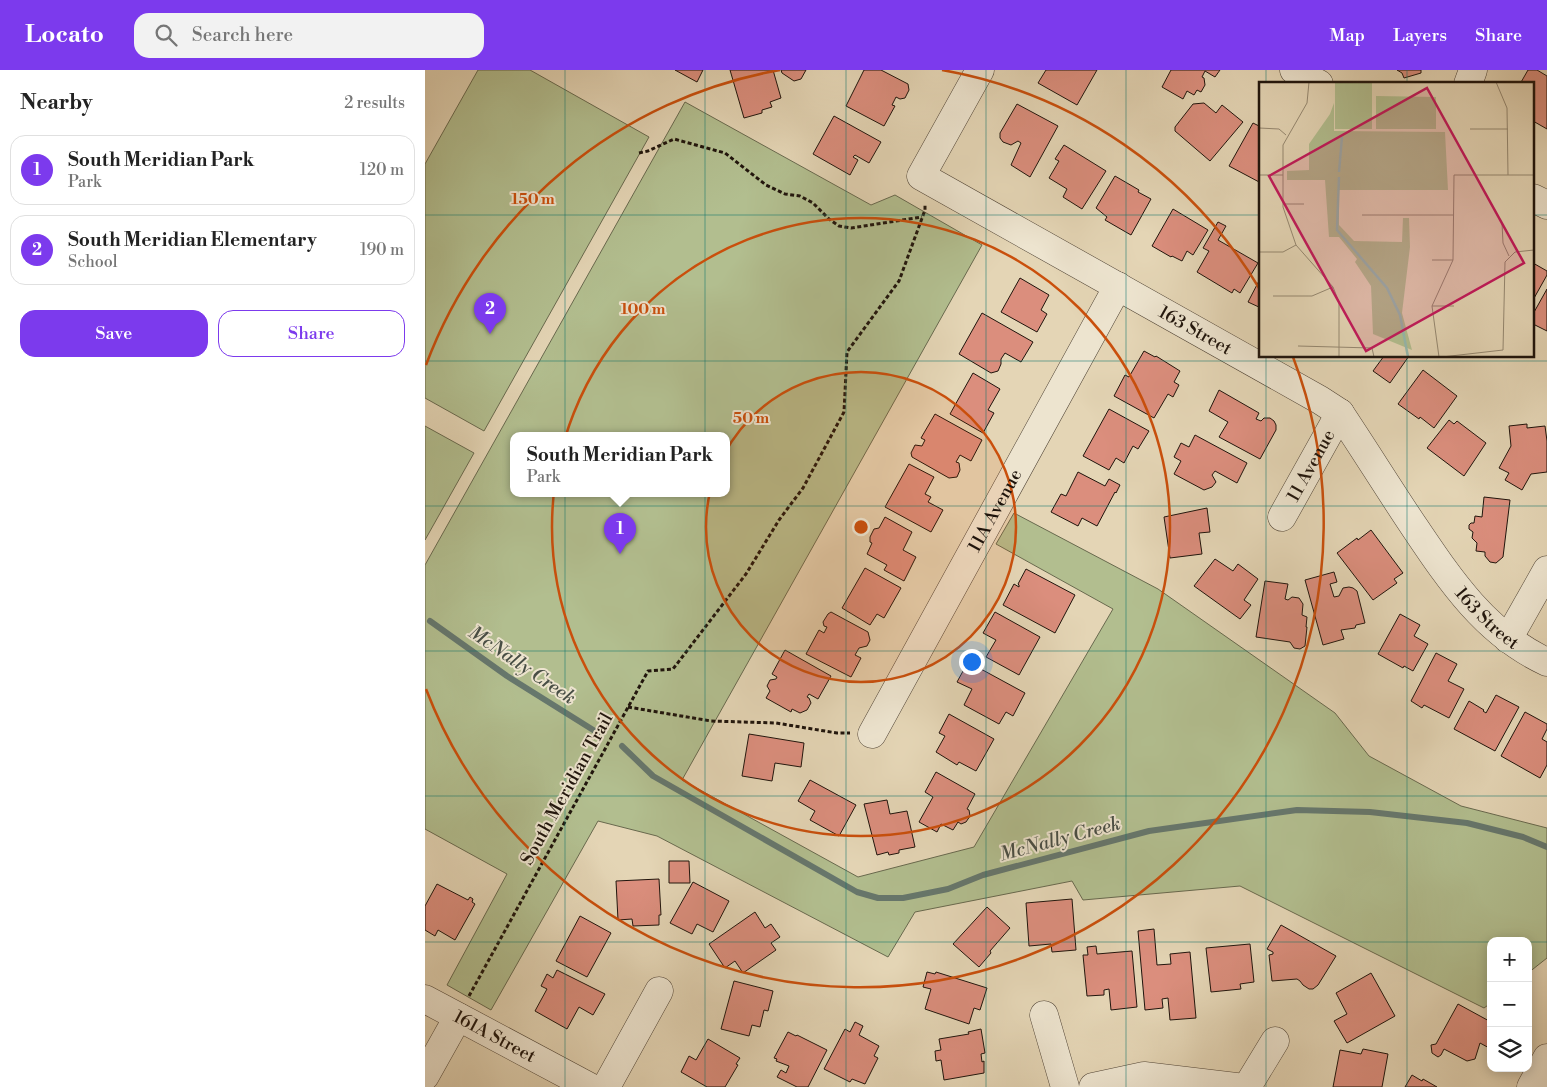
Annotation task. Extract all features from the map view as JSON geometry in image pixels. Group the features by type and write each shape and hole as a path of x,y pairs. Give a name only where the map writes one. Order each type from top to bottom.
{"street":[{"path":"923,189 980,70"},
{"path":"1295,70 1316,82"},
{"name":"163 Street","path":"923,189 1118,286 1320,400 1339,413 1442,568 1472,607 1508,639 1532,655 1547,662"},
{"path":"1535,199 1547,205"},
{"name":"11A Avenue","path":"872,734 1118,286"},
{"name":"11 Avenue","path":"1282,517 1339,413"},
{"path":"1508,639 1547,570"},
{"path":"606,1087 659,991"},
{"name":"161A Street","path":"425,999 590,1087"},
{"path":"1044,1015 1065,1087"},
{"path":"425,1076 458,1017"},
{"path":"1247,1087 1275,1041"},
{"path":"1531,1087 1547,1058"},
{"path":"1093,1087 1145,1081 1236,1087"}],"path":[{"path":"639,153 648,152 674,140 725,153 765,185 785,194 800,196 813,203 839,226 851,228 923,217"},
{"path":"628,707 648,671 673,670 746,574 779,520 803,488 844,412 847,352 899,281 925,210 923,189"},
{"name":"South Meridian Trail","path":"458,1017 628,707 711,721 776,723 837,733"}],"green space":[{"path":"478,70 530,70 649,137 484,431 425,398 425,164"},
{"path":"685,102 871,205 895,195 982,245 682,780 858,877 974,847 1113,609 996,544 1014,513 1158,589 1335,713 1369,756 1461,806 1547,828 1547,958 1532,970 1532,937 1487,937 1487,1006 1484,1008 1240,886 1083,900 1072,881 915,912 888,957 657,836 598,821 491,1010 447,985 507,874 425,829 425,565"},
{"path":"425,426 474,453 425,540"}],"building":[{"path":"675,70 703,70 697,82"},
{"path":"730,70 773,70 781,98 770,102 772,107 762,110 762,113 744,118"},
{"path":"781,70 806,70 801,79 794,81 782,73"},
{"path":"864,70 881,70 908,84 909,90 905,98 900,99 896,97 892,105 895,106 884,126 846,106"},
{"path":"1046,70 1097,70 1077,105 1038,83"},
{"path":"1171,70 1220,70 1215,77 1205,71 1202,77 1204,78 1205,85 1201,92 1197,90 1194,95 1187,91 1183,99 1162,87"},
{"path":"1397,70 1421,70 1421,73 1404,78 1402,73"},
{"path":"1528,70 1537,70 1547,76 1547,129 1535,122 1535,82 1521,82"},
{"path":"1204,103 1216,113 1222,105 1243,122 1210,161 1175,131 1175,127 1193,104"},
{"path":"1017,104 1058,126 1030,177 1011,165 1021,143 1018,141 1011,145 1003,142 1000,138 1000,133"},
{"path":"834,116 881,142 869,163 855,155 853,157 858,160 850,175 813,154"},
{"path":"1253,123 1259,126 1259,182 1229,166"},
{"path":"1064,145 1106,171 1082,209 1063,197 1067,189 1049,178 1059,161 1055,159"},
{"path":"1115,176 1151,199 1131,235 1105,220 1107,217 1096,208"},
{"path":"1173,209 1208,230 1193,255 1187,251 1182,261 1152,246"},
{"path":"1218,222 1226,226 1218,240 1258,263 1240,293 1234,289 1232,293 1197,272 1209,251 1203,248"},
{"path":"1535,264 1547,271 1547,275 1535,296"},
{"path":"1020,278 1049,295 1041,310 1047,314 1037,332 1001,312"},
{"path":"1259,281 1259,307 1248,302"},
{"path":"1547,289 1547,331 1535,325 1535,310"},
{"path":"982,313 1033,342 1021,362 1005,353 1001,359 998,371 991,373 959,354"},
{"path":"1144,351 1180,371 1174,382 1179,385 1173,397 1168,394 1154,418 1114,396 1125,375 1129,377"},
{"path":"1383,358 1408,358 1390,383 1373,371"},
{"path":"1423,370 1457,396 1434,428 1398,404"},
{"path":"973,373 1000,389 988,410 994,413 983,433 950,414"},
{"path":"1219,390 1259,413 1256,419 1261,421 1264,418 1270,418 1274,421 1276,430 1260,459 1219,437 1228,422 1209,411"},
{"path":"1109,409 1149,431 1138,449 1133,446 1124,463 1116,458 1109,470 1083,456"},
{"path":"935,414 982,440 971,461 960,455 956,462 959,463 960,470 957,477 949,478 912,457 911,453 915,445 922,446 925,440 921,438"},
{"path":"1449,420 1454,424 1457,421 1486,443 1464,476 1427,448"},
{"path":"1527,424 1527,428 1545,426 1547,472 1531,474 1522,490 1505,480 1509,473 1499,468 1511,446 1509,426"},
{"path":"1195,435 1247,463 1237,483 1215,471 1212,475 1216,482 1212,487 1204,490 1174,474 1181,461 1174,457 1181,443 1189,447"},
{"path":"909,464 934,477 925,494 931,497 928,502 943,510 931,532 885,507"},
{"path":"1078,472 1105,486 1109,479 1120,485 1097,526 1082,518 1078,526 1051,512 1061,494 1066,496"},
{"path":"1484,497 1510,500 1503,557 1496,563 1490,562 1485,556 1485,552 1476,551 1477,543 1472,538 1473,532 1469,529 1469,525 1474,523 1475,516 1482,517"},
{"path":"1207,508 1210,532 1199,533 1202,554 1170,558 1164,517"},
{"path":"885,517 912,532 903,550 916,557 904,581 884,570 887,565 867,554 872,543 870,542 870,537 874,529 879,528"},
{"path":"1371,530 1403,573 1394,579 1397,583 1373,600 1337,553"},
{"path":"1215,559 1233,571 1238,564 1258,579 1244,600 1251,605 1240,619 1194,586"},
{"path":"865,568 901,588 884,618 877,614 870,625 842,608"},
{"path":"1026,569 1075,595 1055,633 1003,605 1014,584 1019,587 1018,584"},
{"path":"1334,572 1337,582 1330,584 1334,597 1339,596 1343,588 1349,587 1357,591 1365,623 1356,625 1355,628 1341,630 1344,639 1323,645 1305,580"},
{"path":"1265,581 1288,584 1285,599 1299,598 1303,604 1302,615 1307,617 1307,627 1305,646 1300,649 1294,648 1290,642 1256,637"},
{"path":"831,612 868,632 870,640 867,646 859,648 855,655 861,658 851,677 806,654 819,630 824,633 827,627 824,626 823,622"},
{"path":"995,612 1040,637 1019,675 986,657 996,640 983,633"},
{"path":"1400,614 1420,625 1414,636 1428,644 1413,671 1404,666 1403,668 1378,654"},
{"path":"785,650 831,676 818,699 809,694 807,697 811,703 807,710 800,713 792,709 791,712 766,698 770,691 767,686 770,680 777,677 772,674"},
{"path":"1436,653 1457,664 1448,681 1464,689 1449,718 1424,705 1422,708 1411,701"},
{"path":"968,662 1025,693 1013,716 1006,712 999,724 964,705 972,689 957,682"},
{"path":"1496,695 1519,707 1495,751 1454,729 1469,701 1486,713"},
{"path":"1525,712 1547,724 1547,729 1542,739 1547,742 1547,765 1540,778 1501,756"},
{"path":"949,714 994,739 976,771 959,762 957,765 936,752 945,736 939,733"},
{"path":"749,734 804,743 801,767 775,763 772,781 742,776"},
{"path":"936,772 975,794 967,809 970,816 966,822 961,824 958,822 953,830 941,824 937,832 919,822 933,797 925,792"},
{"path":"810,780 856,805 839,836 810,820 815,811 798,801"},
{"path":"887,800 890,814 907,811 915,847 899,850 899,853 889,855 888,852 877,855 864,804"},
{"path":"669,861 689,861 690,883 669,883"},
{"path":"659,879 661,915 659,915 659,925 633,926 632,919 618,920 616,881"},
{"path":"693,882 729,901 713,932 697,924 692,934 670,923"},
{"path":"437,884 468,900 470,897 475,904 455,940 438,930 435,936 425,930 425,906"},
{"path":"1072,899 1076,950 1052,952 1051,944 1029,946 1026,903"},
{"path":"987,907 1010,928 979,967 953,944"},
{"path":"755,912 765,928 771,924 780,937 771,943 776,950 743,973 735,961 725,968 709,944"},
{"path":"580,916 611,933 587,977 556,961"},
{"path":"1281,925 1336,956 1318,985 1313,989 1309,989 1297,979 1272,981 1269,955 1273,954 1273,952 1267,949"},
{"path":"1154,929 1157,965 1171,964 1170,954 1190,952 1196,1018 1170,1020 1168,998 1162,999 1163,1008 1145,1010 1138,931"},
{"path":"1250,944 1254,982 1240,984 1241,989 1211,992 1206,948"},
{"path":"1096,946 1097,954 1132,951 1137,1007 1111,1010 1109,989 1104,990 1104,995 1087,996 1083,955 1088,955 1087,947"},
{"path":"557,970 605,994 593,1015 579,1007 567,1029 535,1011 547,989 541,986 547,974 553,978"},
{"path":"927,972 935,974 936,972 987,988 980,1010 974,1008 969,1024 925,1009 931,989 923,987"},
{"path":"1371,973 1395,1016 1347,1043 1334,1021 1347,1014 1336,993"},
{"path":"734,981 773,991 768,1011 764,1010 760,1027 752,1025 749,1036 721,1029"},
{"path":"1458,1004 1487,1020 1487,1047 1480,1043 1475,1059 1467,1061 1444,1049 1438,1057 1432,1053 1431,1045 1436,1044"},
{"path":"855,1022 863,1026 859,1035 879,1046 874,1056 878,1058 865,1084 852,1079 850,1082 824,1069 845,1029 850,1032"},
{"path":"981,1029 985,1053 981,1054 982,1062 984,1061 984,1073 944,1080 941,1060 936,1061 935,1051 941,1050 939,1039 969,1034 968,1032"},
{"path":"788,1032 827,1050 808,1087 797,1087 777,1077 781,1070 786,1073 789,1066 776,1061 777,1059 774,1058"},
{"path":"708,1039 740,1058 725,1087 707,1087 681,1072 689,1056 696,1060"},
{"path":"1363,1049 1388,1054 1382,1087 1333,1087 1340,1050 1361,1054"},
{"path":"1412,1075 1422,1081 1423,1079 1437,1087 1405,1087"}],"waterway":[{"name":"McNally Creek","path":"430,621 507,676 598,733"},
{"name":"McNally Creek","path":"622,746 653,776 857,892 878,898 903,898 948,889 983,875 1149,831 1297,810 1370,812 1467,823 1523,837 1547,847"}],"place":[{"name":"South Meridian Elementary","path":"490,334"},
{"name":"South Meridian Park","path":"620,554"}]}
